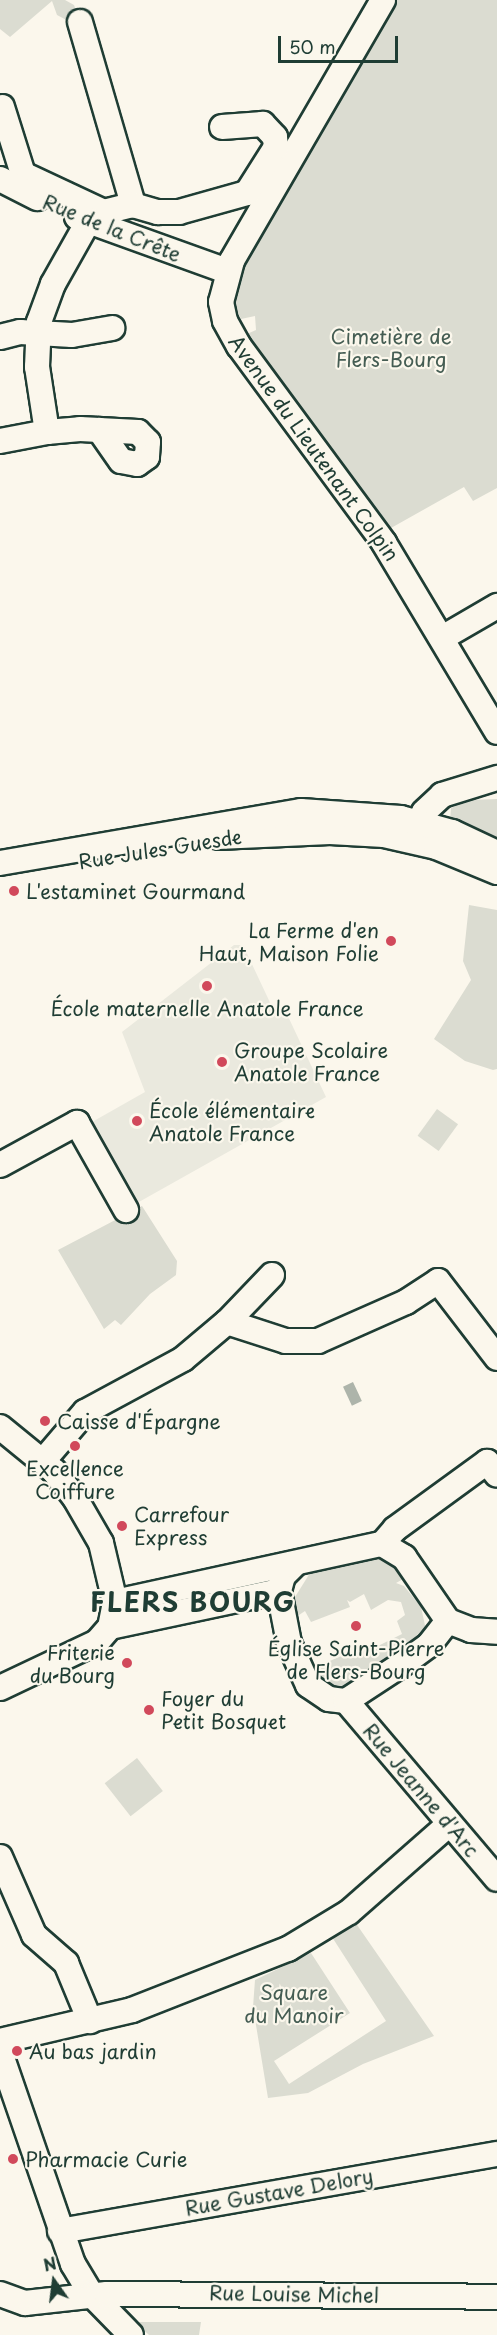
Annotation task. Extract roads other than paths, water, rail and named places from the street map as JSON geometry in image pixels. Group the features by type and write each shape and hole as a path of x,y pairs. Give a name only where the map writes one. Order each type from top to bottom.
{"street":[{"name":"Avenue du Lieutenant Colpin","path":"383,0 227,271 221,302 231,333 372,524 497,732"},
{"path":"80,22 133,205 115,232"},
{"path":"2,107 13,180 104,212 133,205 179,212 239,196 252,188 276,147 275,137 263,124 222,127"},
{"name":"Rue de la Crête","path":"13,180 88,222 227,271"},
{"path":"47,432 37,367 38,334 48,294 88,222"},
{"path":"0,337 20,332 63,336 112,328"},
{"path":"0,441 47,432 99,430"},
{"path":"442,638 497,606"},
{"path":"414,831 430,805 454,788 497,778"},
{"name":"Rue Jules Guesde","path":"0,863 280,813 359,812 414,831"},
{"path":"414,831 452,832 497,853"},
{"path":"414,831 497,872"},
{"name":"Rue Jules Guesde","path":"0,876 239,835 414,831"},
{"path":"0,1165 77,1123 126,1210"},
{"path":"43,1461 85,1412 174,1366 227,1322 272,1275"},
{"path":"227,1322 286,1341 318,1341 406,1302 438,1281 497,1358"},
{"path":"0,1427 43,1461 69,1489 97,1535 109,1566 115,1602 110,1627"},
{"path":"115,1602 382,1544 395,1529 494,1462"},
{"path":"382,1544 404,1557 448,1621 471,1630 497,1632"},
{"path":"295,1563 283,1576 279,1591 289,1643 300,1674 318,1694 346,1701 419,1653 448,1621"},
{"path":"0,1688 82,1651 110,1627 279,1591"},
{"name":"Rue Jeanne d'Arc","path":"346,1701 448,1825 497,1879"},
{"path":"0,2041 146,2006 304,1941 368,1897 448,1825"},
{"path":"0,1860 34,1935 66,1963 90,2021"},
{"path":"0,2052 73,2264 91,2294 131,2335"},
{"name":"Rue Gustave Delory","path":"60,2231 497,2154"},
{"name":"Rue Louise Michel","path":"0,2294 25,2303 91,2294 497,2297"}],"place":[{"name":"L'estaminet Gourmand","path":"14,891"},
{"name":"La Ferme d'en Haut, Maison Folie","path":"391,941"},
{"name":"École maternelle Anatole France","path":"207,986"},
{"name":"Groupe Scolaire Anatole France","path":"222,1062"},
{"name":"École élémentaire Anatole France","path":"137,1121"},
{"name":"Caisse d'Épargne","path":"45,1421"},
{"name":"Excellence Coiffure","path":"75,1446"},
{"name":"Carrefour Express","path":"122,1526"},
{"name":"Église Saint-Pierre de Flers-Bourg","path":"356,1626"},
{"name":"Friterie du Bourg","path":"127,1663"},
{"name":"Foyer du Petit Bosquet","path":"149,1710"},
{"name":"Au bas jardin","path":"17,2051"},
{"name":"Pharmacie Curie","path":"13,2159"}],"district":[{"name":"FLERS BOURG","path":"193,1602"}],"park label":[{"name":"Cimetière de Flers-Bourg","path":"391,348"},
{"name":"Square du Manoir","path":"294,2004"}]}
